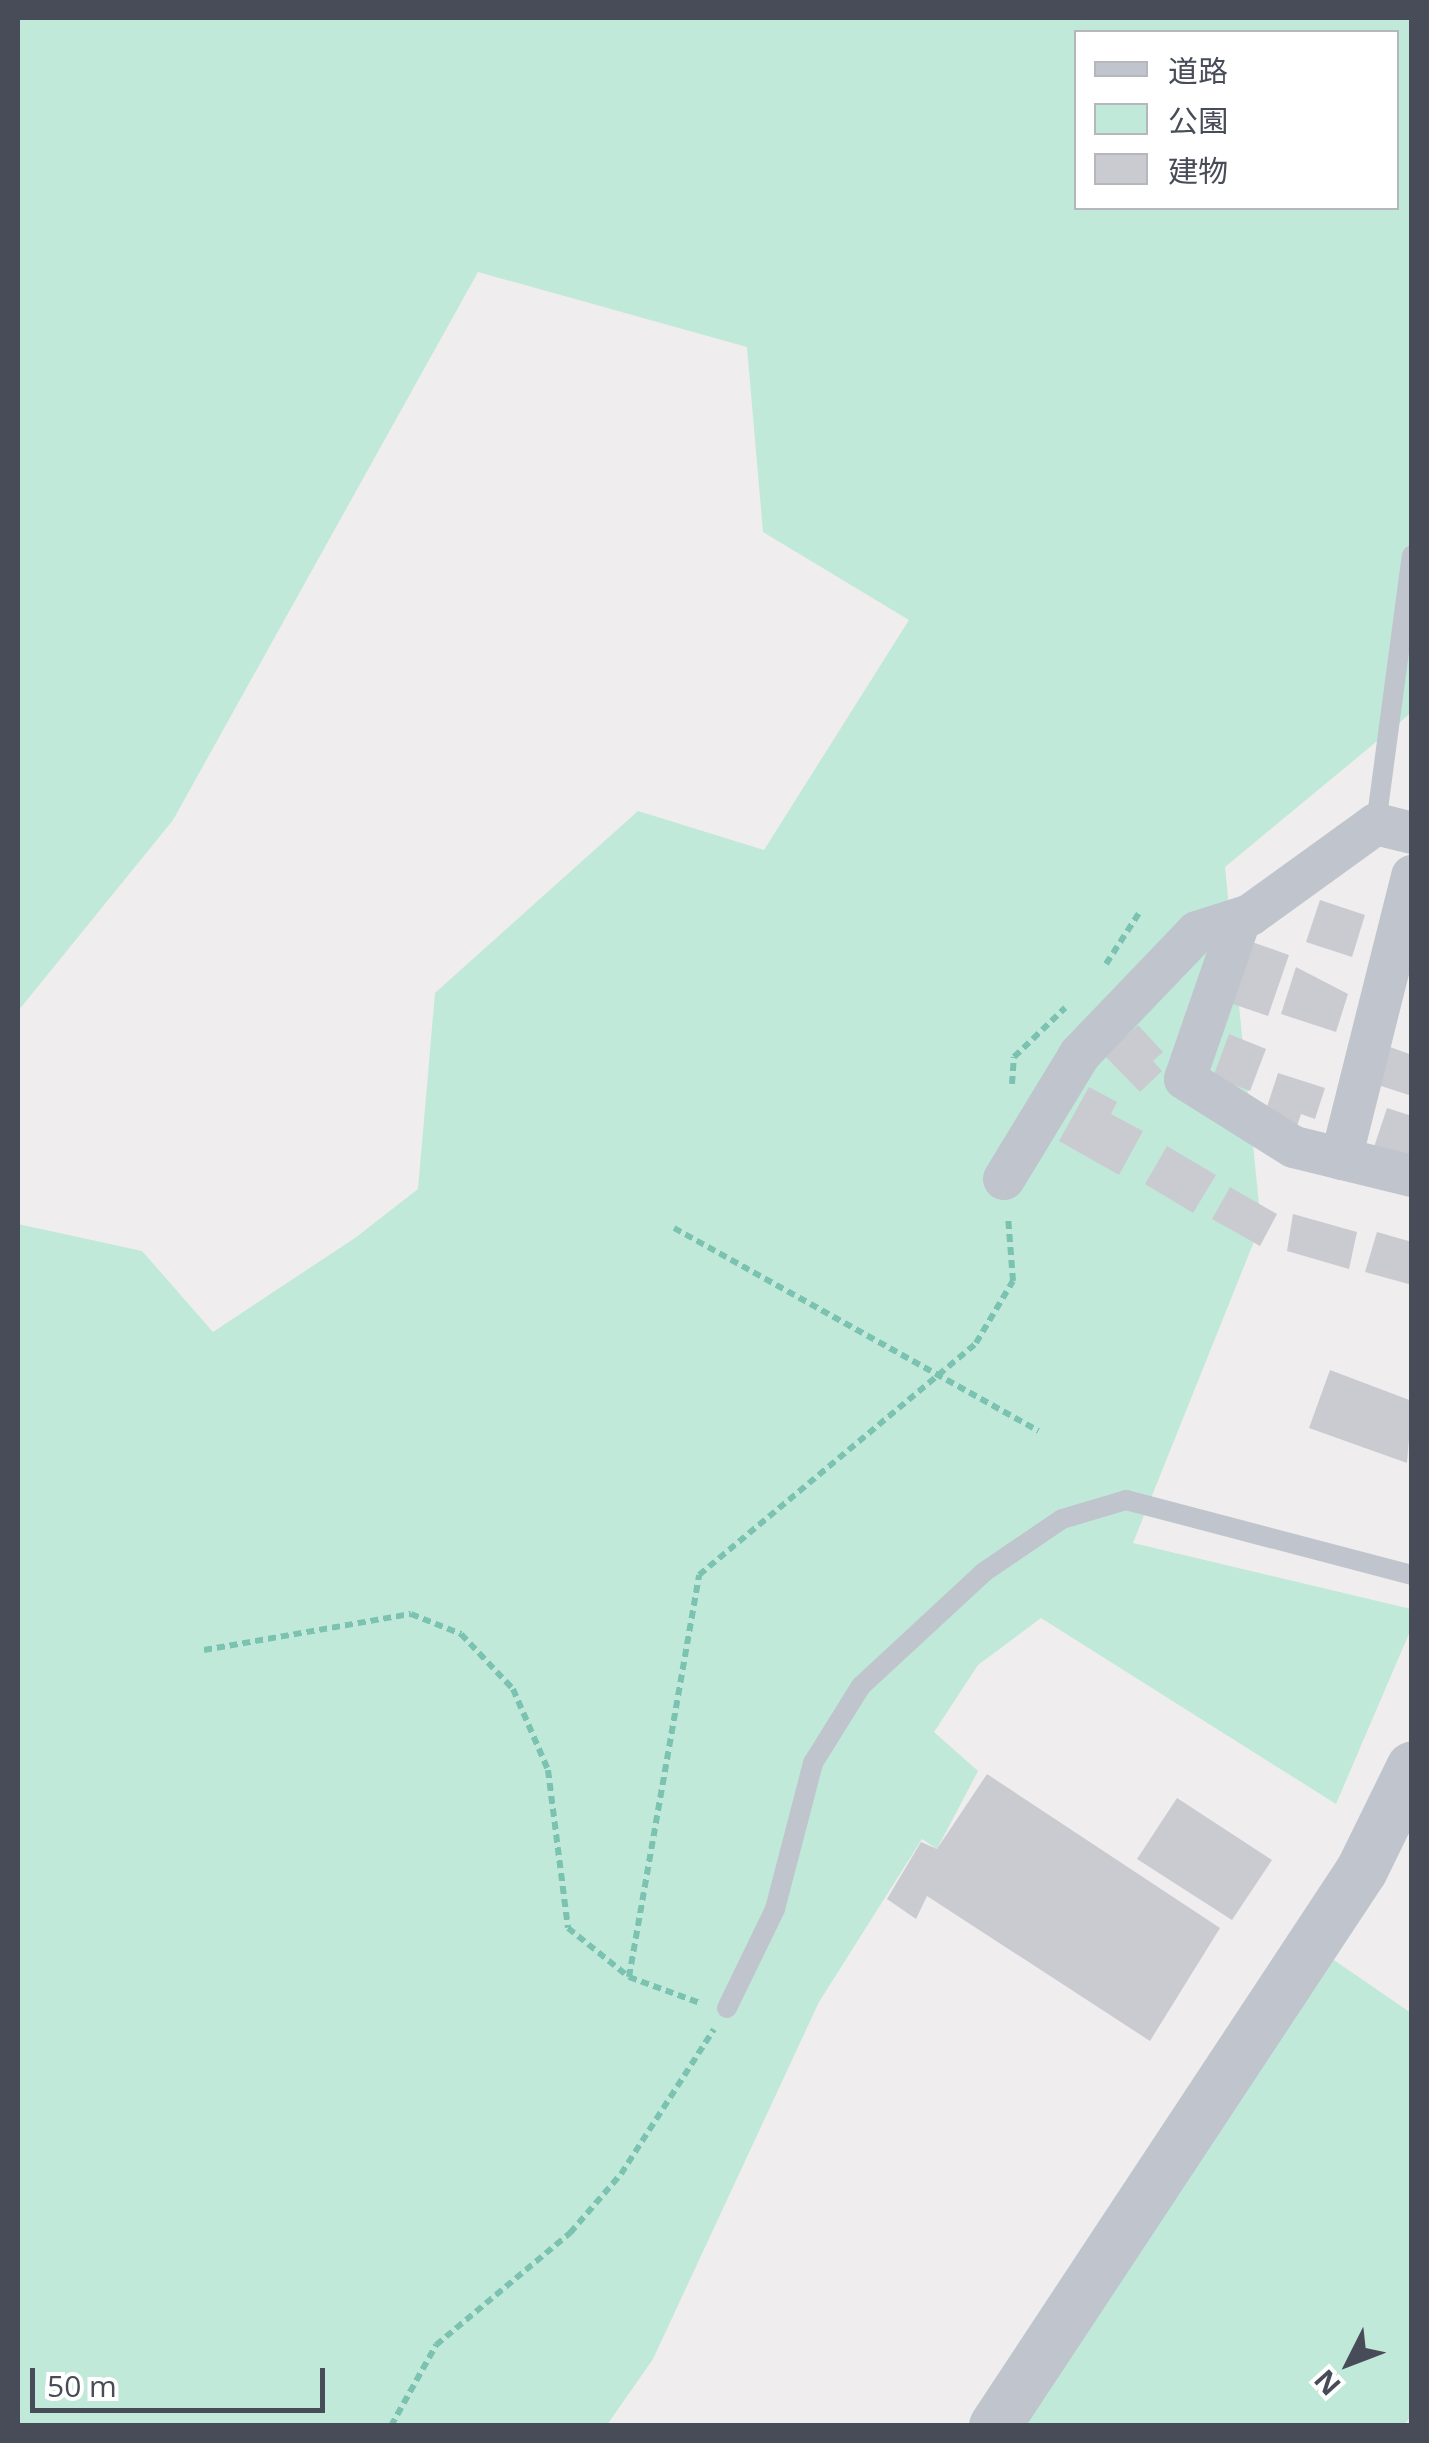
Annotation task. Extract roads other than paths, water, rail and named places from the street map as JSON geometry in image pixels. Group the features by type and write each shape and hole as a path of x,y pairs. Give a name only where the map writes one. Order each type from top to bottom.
{"street":[{"path":"1004,1179 1080,1054 1197,932 1240,920 1394,829"},
{"path":"1342,1159 1412,876"},
{"path":"1240,920 1185,1079 1294,1147 1412,1176"},
{"path":"995,2426 1362,1870 1412,1768"}],"lane":[{"path":"1394,829 1412,555"},
{"path":"727,2008 776,1909 813,1764 861,1686 984,1572 1062,1520 1126,1500 1412,1576"}]}
